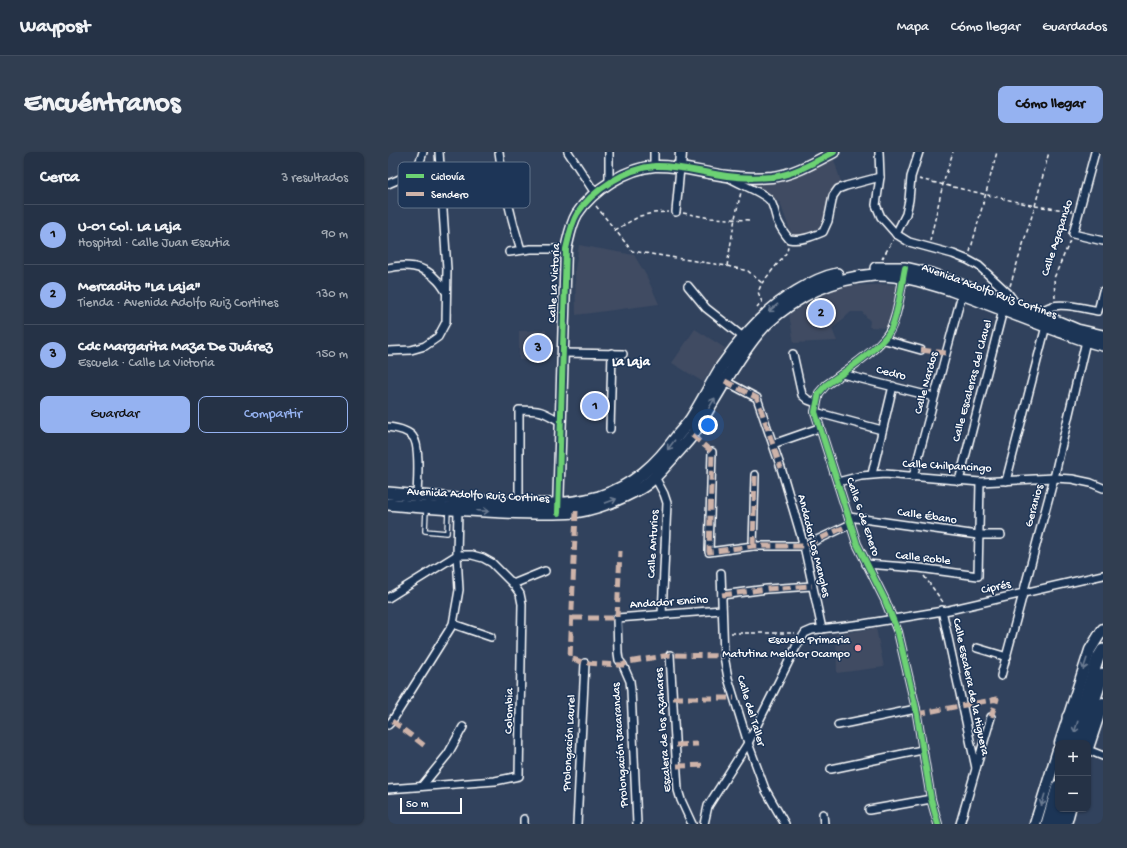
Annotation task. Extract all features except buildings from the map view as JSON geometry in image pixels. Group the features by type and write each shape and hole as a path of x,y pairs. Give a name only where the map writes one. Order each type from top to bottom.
{"main road":[{"name":"Avenida Adolfo Ruiz Cortines","path":"388,493 453,510 534,513 558,508 599,496 623,486 646,472 663,455 692,418 722,367 743,337 762,317 786,297 811,283 855,270 878,268 931,274 1017,306 1040,321 1086,341 1103,345"},
{"name":"Avenida Adolfo Ruiz Cortines","path":"388,504 422,501 519,504 576,511 594,507 640,489 655,477 692,435 750,343 766,324 794,302 814,291 832,283 855,277 904,272 931,284 1003,310 1040,321 1103,336"},
{"path":"1071,740 1098,658 1103,650"},
{"path":"1081,740 1103,674"},
{"path":"1068,717 1084,701"},
{"path":"1047,824 1055,796"},
{"path":"1056,824 1059,812"}],"street":[{"path":"420,162 423,152"},
{"path":"439,152 440,162"},
{"path":"499,152 500,162"},
{"path":"568,152 592,195"},
{"path":"609,152 609,184"},
{"path":"654,152 654,166"},
{"path":"676,212 681,152"},
{"name":"Calle La Victoria","path":"558,508 566,249 571,229 577,215 592,195 632,171 654,166 680,168 727,176 774,177 802,169 834,152"},
{"path":"879,152 880,177 876,205 881,217 896,234 909,242 929,246 968,260 979,266 1008,293 1017,306"},
{"path":"896,234 906,214 911,177 919,152"},
{"name":"Calle Agapando","path":"1073,234 1095,152"},
{"path":"727,176 742,186 761,194 771,201 778,222 788,239 796,240 810,238 823,232 828,221 833,196 838,189 880,177"},
{"path":"388,184 398,180"},
{"path":"388,351 411,350 425,346 438,337 446,322 447,269 443,208"},
{"path":"510,208 521,250"},
{"path":"1073,234 1103,242"},
{"path":"509,252 521,250 566,249"},
{"path":"388,268 410,266 425,270 436,278 446,292"},
{"name":"Calle 6 de Enero","path":"904,272 895,318 885,340 826,385 820,393 816,403 815,412 857,544 885,600 898,632 916,709 931,799 938,824"},
{"path":"688,286 706,308 743,337"},
{"path":"1006,481 1040,321 1050,306 1056,305 1078,307 1098,311 1103,291"},
{"name":"Calle Nardos","path":"913,477 962,294"},
{"name":"Calle Escaleras del Clavel","path":"958,480 1003,310"},
{"path":"885,340 921,350"},
{"name":"Geranios","path":"1001,676 1054,478 1086,341"},
{"path":"563,353 623,354"},
{"path":"610,429 612,354"},
{"path":"793,354 802,395 808,400 816,403"},
{"name":"Cedro","path":"842,374 934,397"},
{"name":"Andador Los Mangles","path":"725,381 757,398 781,468 804,546 822,630"},
{"path":"872,474 893,386"},
{"path":"519,504 519,410 543,411 561,422"},
{"path":"815,412 882,430"},
{"path":"388,427 406,432 414,437 418,447 422,501"},
{"path":"773,444 819,428"},
{"path":"712,452 709,552 753,546 804,546 850,520"},
{"name":"Calle Chilpancingo","path":"838,482 872,474 980,482 1054,478 1072,479 1091,483 1103,488"},
{"path":"753,546 755,476"},
{"name":"Calle Anturios","path":"655,477 667,503 662,615"},
{"path":"978,535 980,482"},
{"path":"388,725 454,624 459,590 453,510"},
{"name":"Calle Ébano","path":"850,520 978,535 1001,535"},
{"name":"Calle Roble","path":"866,564 919,568 978,576 978,535"},
{"path":"388,598 457,555"},
{"name":"Colombia","path":"388,789 495,781 519,776 522,604 520,594 492,563 472,555 457,555"},
{"path":"512,584 545,571"},
{"name":"Calle del Taller","path":"721,572 724,656 728,678 748,743 765,789 785,824"},
{"name":"Ciprés","path":"805,633 812,630 822,630 945,610 1103,575"},
{"path":"722,595 767,589 812,586"},
{"name":"Andador Encino","path":"617,618 722,610"},
{"name":"Calle Escalera de la Higuera","path":"945,610 976,768"},
{"name":"Prolongación Jacarandas","path":"617,618 619,660 623,665 630,681 631,690 637,824"},
{"path":"454,624 491,637"},
{"path":"1061,740 1090,650 1103,630"},
{"path":"704,824 708,806 748,743 796,647 805,633"},
{"path":"977,648 1007,657"},
{"name":"Escalera de los Azahares","path":"670,655 678,790 680,800 692,824"},
{"name":"Prolongación Laurel","path":"577,824 585,663"},
{"path":"1091,740 1103,703"},
{"path":"838,725 916,709"},
{"path":"960,824 991,717"},
{"path":"422,786 448,754 463,728"},
{"path":"831,769 922,750"},
{"path":"1091,750 1103,756"},
{"path":"1035,824 1055,760"},
{"path":"869,810 931,799"},
{"path":"1066,824 1069,812"},
{"path":"823,814 824,824"}],"lane":[{"path":"422,501 425,531 447,533 453,510"}],"path":[{"path":"929,246 943,184 953,152"},
{"path":"968,260 997,152"},
{"path":"1008,293 1035,206 1049,152"},
{"path":"911,177 1035,206 1078,212"},
{"path":"727,266 742,186"},
{"path":"592,195 632,251 748,270 762,283"},
{"path":"878,268 896,234"},
{"path":"757,308 762,302 758,292 762,283 787,252 788,239"},
{"path":"919,568 945,610"},
{"path":"723,633 805,633"}],"shaded area":[{"path":"833,157 842,185 837,188 822,231 809,237 795,236 791,233 780,203 764,190 741,183 774,182"},
{"path":"579,245 634,255 646,275 659,304 576,315 575,269"},
{"path":"898,284 889,328 869,327 870,321 862,312 851,312 832,329 837,341 794,343 789,314 840,286"},
{"path":"695,329 725,348 703,382 672,363"},
{"path":"546,330 547,360 519,360 519,331"},
{"name":"Escuela Primaria Matutina Melchor Ocampo","path":"876,628 884,667 837,673 836,634"}],"marked path":[{"path":"921,350 946,353"},
{"path":"725,381 757,398 781,468"},
{"path":"692,435 712,452 709,552 753,546 804,546 851,524"},
{"path":"753,546 755,475"},
{"path":"576,511 570,658 585,663 623,665 628,662 670,655 724,656"},
{"path":"573,618 617,618 620,551"},
{"path":"722,595 767,589 812,586"},
{"path":"673,698 734,698"},
{"path":"917,714 997,699 991,717"},
{"path":"392,721 425,746"},
{"path":"676,745 698,744"},
{"path":"677,766 706,765"}],"cycle path":[{"path":"558,513 566,249 570,231 577,214 592,197 611,182 633,171 644,168 664,166 732,177 772,177 796,171 834,152"},
{"path":"905,268 898,307 894,322 887,336 871,351 826,385 819,393 815,412 857,544 885,600 898,632 916,709 931,799 938,824"}],"place":[{"name":"Mercadito \"La Laja\"","path":"821,313"},
{"name":"Cdc Margarita Maza De Juárez","path":"538,348"},
{"name":"U-01 Col. La Laja","path":"595,406"},
{"name":"Escuela Primaria Matutina Melchor Ocampo","path":"858,648"}],"district":[{"name":"La Laja","path":"631,362"}]}
